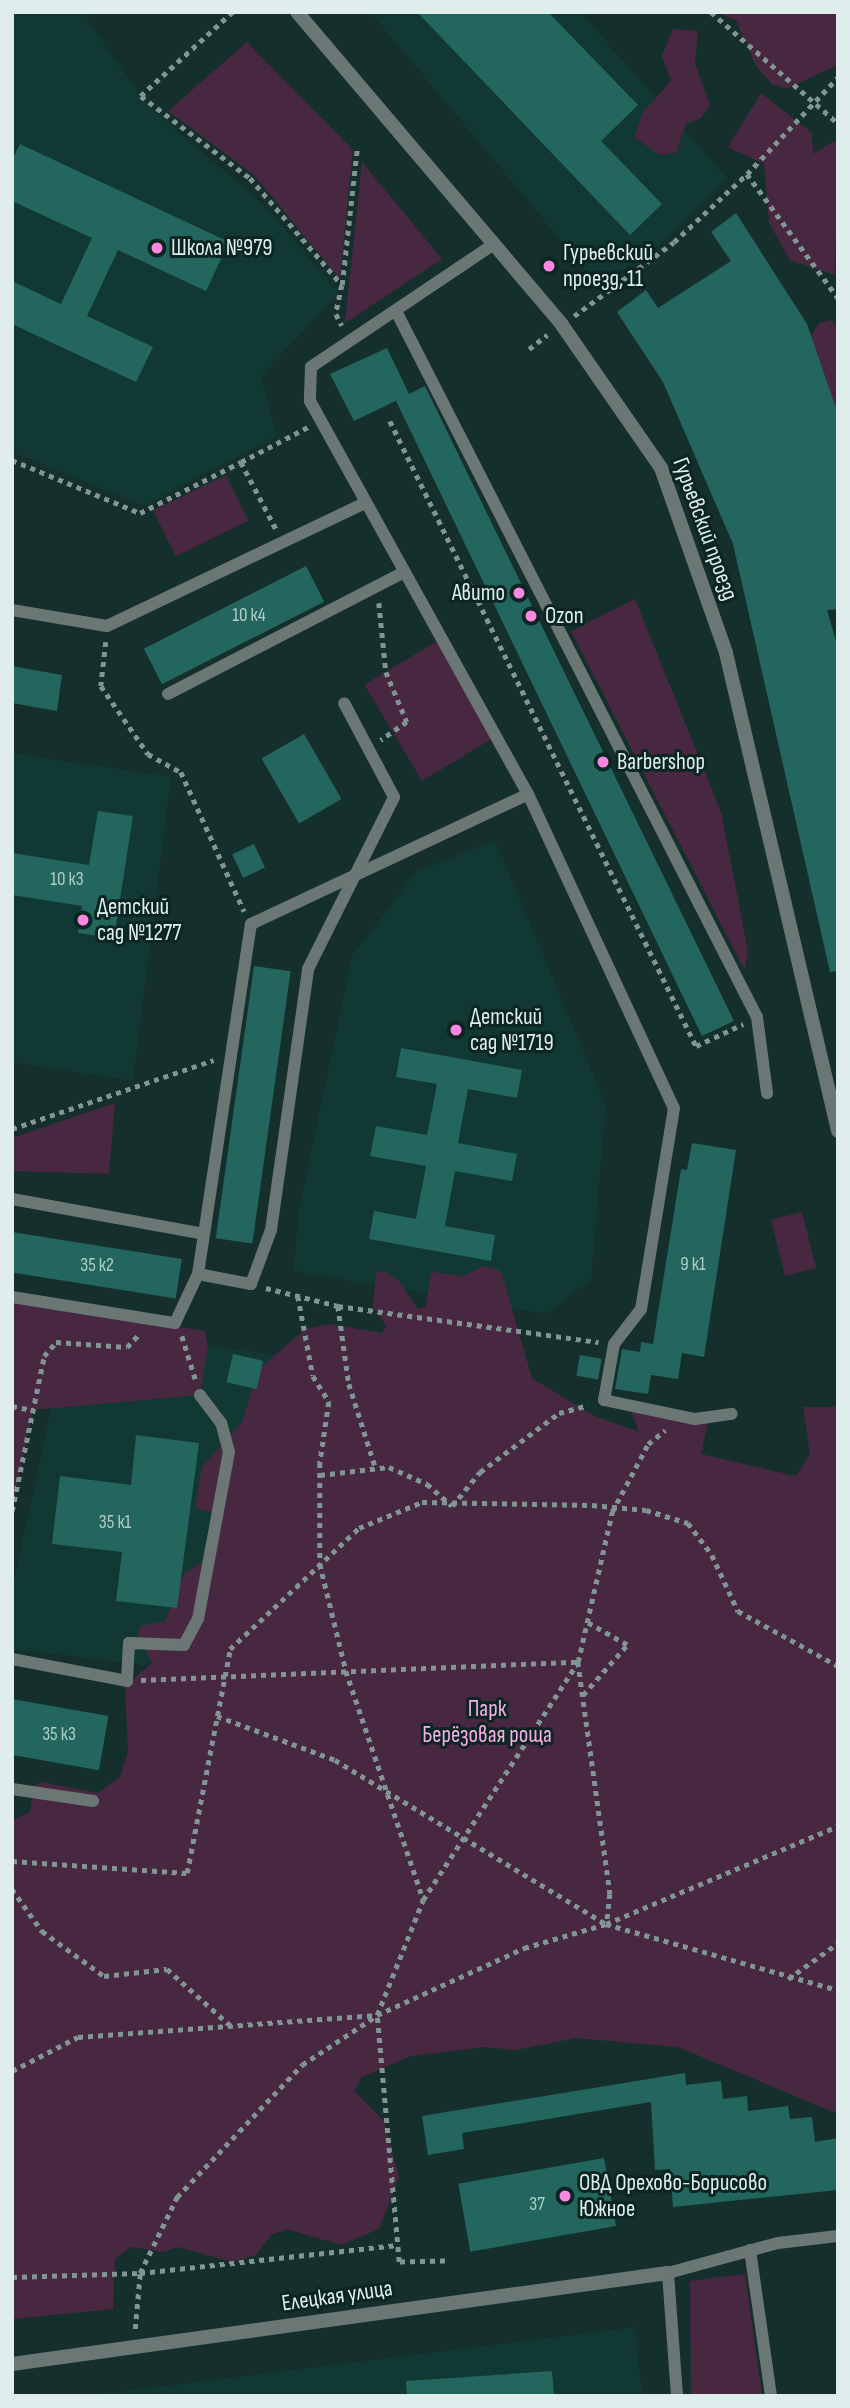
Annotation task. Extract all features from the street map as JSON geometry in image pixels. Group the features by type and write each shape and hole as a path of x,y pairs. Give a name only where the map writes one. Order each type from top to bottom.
{"street":[{"name":"Гурьевский проезд","path":"297,12 491,247 562,325 661,468 726,653 838,1131"},
{"name":"Елецкая улица","path":"12,2364 668,2273"}],"lane":[{"path":"491,247 397,313 311,367 310,401 363,504 528,794 674,1108 641,1309 614,1344 604,1400 695,1419 732,1414"},
{"path":"397,313 757,1017 767,1093"},
{"path":"12,610 107,626 363,504"},
{"path":"168,694 402,573"},
{"path":"198,1274 251,1284 271,1230 308,970 357,877 394,797 370,745 344,703"},
{"path":"12,1297 175,1323 198,1274 251,924 357,877 528,794"},
{"path":"12,1199 204,1234"},
{"path":"12,1659 127,1681 129,1643 184,1645 198,1619 229,1451 221,1423 200,1395"},
{"path":"12,1789 93,1801"},
{"path":"677,2396 668,2273 750,2250 838,2236"},
{"path":"750,2250 771,2396"}],"path":[{"path":"233,12 141,96 250,178 342,285"},
{"path":"711,12 813,104 838,122"},
{"path":"593,302 674,242 747,174 838,77"},
{"path":"351,342 336,314 358,150"},
{"path":"747,174 838,298"},
{"path":"12,460 140,513 320,421"},
{"path":"390,421 696,1046 757,1017"},
{"path":"241,462 283,542"},
{"path":"370,745 407,722 386,672 378,586"},
{"path":"107,626 101,687 148,754 181,772 251,924"},
{"path":"12,1129 231,1054"},
{"path":"251,1284 338,1306 614,1344"},
{"path":"298,1296 313,1376 329,1402 320,1475 320,1564 346,1671 423,1900"},
{"path":"338,1306 349,1384 376,1469"},
{"path":"12,1511 44,1356 56,1342 127,1347 153,1320"},
{"path":"184,1340 200,1395"},
{"path":"452,1506 480,1472 559,1413 604,1400"},
{"path":"12,1406 33,1410"},
{"path":"445,2261 398,2262 377,2015 423,1900 578,1662 612,1511 648,1444 695,1419"},
{"path":"320,1475 389,1467 427,1484 452,1506"},
{"path":"12,1861 187,1873 230,1648 359,1528 422,1502 452,1506 562,1503 612,1511 646,1510 688,1523 712,1555 738,1611 838,1666"},
{"path":"583,1696 627,1645 588,1623"},
{"path":"127,1681 578,1662"},
{"path":"578,1662 610,1894 606,1924"},
{"path":"217,1716 335,1760 385,1787 463,1839 606,1924 787,1980 838,1990"},
{"path":"133,2347 140,2273 177,2197 302,2065 377,2015 524,1948 606,1924 838,1826"},
{"path":"12,1889 42,1931 104,1976 167,1969 232,2027"},
{"path":"787,1980 838,1943"},
{"path":"12,2070 78,2037 377,2015"},
{"path":"12,2277 140,2273 397,2245"}],"shaded area":[{"name":"Школа №979","path":"12,12 82,12 147,105 263,204 339,293 261,376 277,436 143,506 12,452"},
{"path":"370,12 580,12 727,178 669,237 600,287"},
{"name":"Детский сад №1277","path":"12,753 171,777 133,1081 12,1062"},
{"name":"Детский сад №1719","path":"495,840 606,1105 591,1280 546,1314 294,1271 298,1214 352,956 416,872"},
{"path":"208,1346 276,1355 183,1670 12,1649 12,1590 52,1404 200,1395"},
{"path":"635,2327 642,2396 85,2396"}],"green space":[{"path":"715,12 838,12 838,65 788,88 772,84 756,66 736,20"},
{"path":"673,29 698,31 695,64 710,105 701,118 686,124 676,153 660,155 634,137 643,112 671,81 662,56"},
{"path":"247,42 353,150 340,279 254,175 168,111"},
{"path":"761,93 812,133 813,154 838,139 835,275 790,260 769,223 764,164 728,147"},
{"path":"362,162 442,259 345,323"},
{"path":"831,320 838,327 838,414 810,337 819,323"},
{"path":"226,475 248,521 176,556 153,511"},
{"path":"635,599 721,812 748,951 745,971 571,631"},
{"path":"439,640 497,736 422,781 364,685"},
{"path":"115,1103 109,1174 12,1171 12,1138"},
{"path":"802,1212 816,1268 785,1276 771,1220"},
{"name":"Парк Берёзовая роща","path":"483,1266 501,1271 532,1378 592,1415 639,1432 631,1410 708,1423 701,1454 796,1476 810,1454 803,1407 838,1407 838,2114 678,2047 576,2038 516,2050 484,2047 411,2056 362,2077 354,2091 384,2121 399,2177 379,2229 341,2245 287,2229 271,2235 256,2255 233,2262 178,2247 163,2252 131,2247 115,2259 113,2309 12,2319 12,1821 30,1812 34,1787 41,1782 98,1793 120,1777 128,1752 125,1686 152,1663 138,1635 140,1626 165,1621 184,1573 206,1560 214,1513 195,1508 202,1467 243,1421 256,1372 305,1329 330,1324 381,1333 387,1327 373,1307 376,1273 384,1271 398,1280 418,1309 426,1306 431,1272 464,1276"},
{"path":"12,1301 205,1331 208,1346 200,1395 33,1410 12,1511"},
{"path":"745,2274 762,2396 691,2396 690,2281"}],"building":[{"path":"417,12 548,12 638,105 601,141 662,204 630,235"},
{"path":"20,144 229,242 206,291 118,250 87,316 153,347 136,382 12,324 12,281 61,304 92,238 12,201 12,160"},
{"path":"736,213 807,324 838,414 838,609 827,610 838,648 838,971 830,972 733,544 663,382 617,312 646,290 658,308 731,261 711,232"},
{"path":"387,348 409,394 425,386 734,1021 702,1036 396,401 404,397 354,421 330,374"},
{"path":"306,566 324,602 162,684 144,649"},
{"path":"12,666 62,675 57,711 12,703"},
{"path":"304,734 342,799 299,823 262,759"},
{"path":"98,811 133,816 114,938 78,933 82,906 12,895 12,853 89,865"},
{"path":"254,844 265,868 243,878 232,854"},
{"path":"254,966 291,971 252,1243 216,1238"},
{"path":"401,1048 522,1070 517,1098 468,1089 458,1143 517,1154 512,1181 455,1171 445,1226 495,1235 491,1261 369,1239 374,1211 416,1219 426,1166 370,1156 376,1126 427,1135 437,1084 396,1077"},
{"path":"692,1143 736,1150 704,1357 682,1353 678,1379 651,1375 648,1394 615,1389 622,1349 640,1352 641,1342 653,1344 681,1169 687,1170"},
{"path":"12,1232 182,1259 176,1298 12,1272"},
{"path":"233,1354 263,1361 257,1389 226,1382"},
{"path":"580,1355 602,1359 598,1380 576,1376"},
{"path":"136,1435 199,1443 177,1608 116,1601 122,1552 52,1544 60,1476 131,1485"},
{"path":"12,1699 109,1716 99,1770 12,1755"},
{"path":"685,2073 686,2085 721,2081 723,2099 747,2096 748,2111 788,2106 790,2119 812,2117 815,2142 838,2138 838,2190 673,2207 670,2169 655,2170 651,2102 462,2133 464,2149 428,2155 422,2116"},
{"path":"604,2158 616,2226 470,2252 458,2184"},
{"path":"552,2371 554,2396 407,2396 406,2381"}],"place":[{"name":"Школа №979","path":"157,248"},
{"name":"Гурьевский проезд, 11","path":"549,266"},
{"name":"Авито","path":"519,593"},
{"name":"Ozon","path":"531,616"},
{"name":"Barbershop","path":"603,762"},
{"name":"Детский сад №1277","path":"83,920"},
{"name":"Детский сад №1719","path":"456,1030"},
{"name":"ОВД Орехово-Борисово Южное","path":"565,2196"}]}
